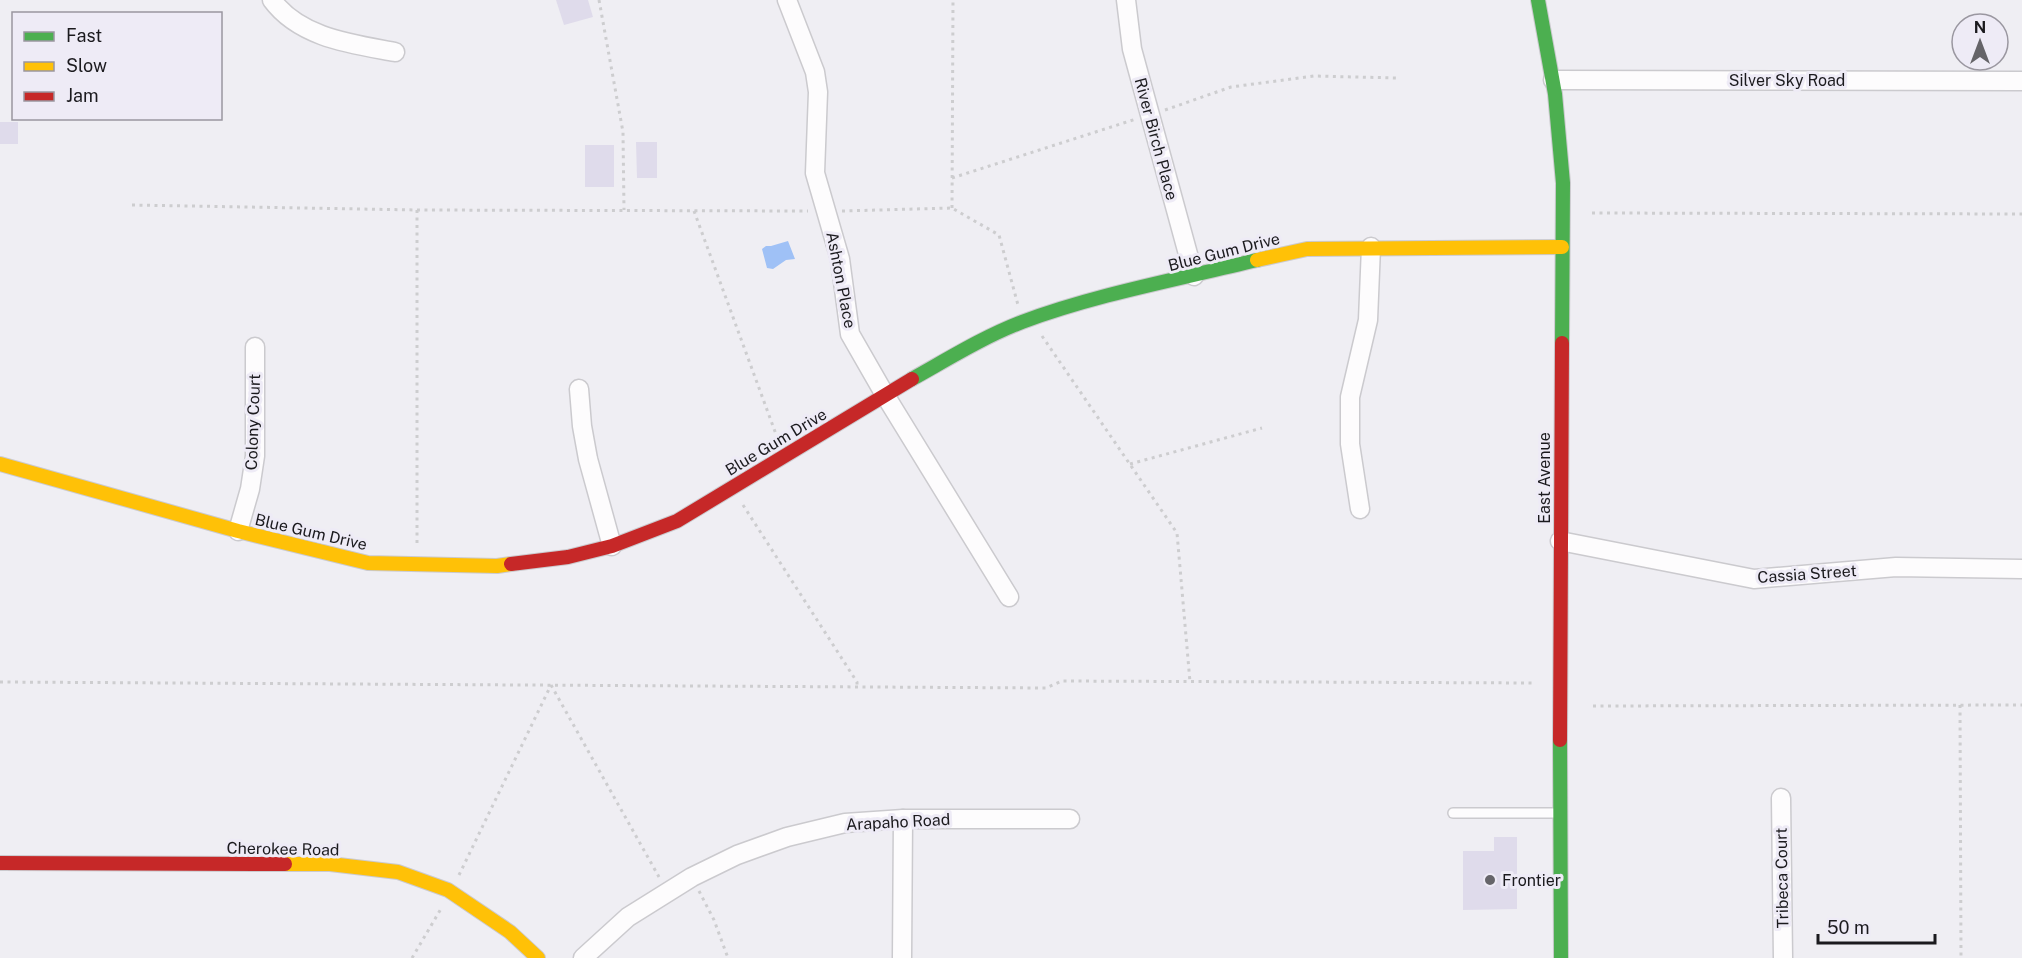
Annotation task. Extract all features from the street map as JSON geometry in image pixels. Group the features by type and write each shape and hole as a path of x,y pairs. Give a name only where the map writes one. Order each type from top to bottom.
{"street":[{"path":"272,0 295,22 320,34 353,44 395,52"},
{"name":"Ashton Place","path":"787,0 815,72 818,93 815,173 840,259 850,334 1009,597"},
{"name":"River Birch Place","path":"1126,0 1132,49 1194,276"},
{"name":"East Avenue","path":"1538,0 1553,80 1563,183 1560,541 1561,958"},
{"name":"Silver Sky Road","path":"1553,80 2022,81"},
{"path":"1360,509 1350,444 1350,397 1368,320 1371,247"},
{"name":"Blue Gum Drive","path":"0,464 238,531 368,562 497,566 567,557 612,546 677,521 885,395 983,339 1027,321 1096,300 1307,249 1562,247"},
{"name":"Colony Court","path":"238,531 250,489 255,456 255,347"},
{"path":"579,389 588,459 612,546"},
{"name":"Cassia Street","path":"1560,541 1754,579 1896,567 2022,569"},
{"name":"Tribeca Court","path":"1781,798 1783,958"},
{"path":"902,958 903,819"},
{"name":"Arapaho Road","path":"582,958 628,917 668,892 737,855 787,837 845,823 903,819 1070,819"},
{"name":"Cherokee Road","path":"0,863 330,864 398,872 450,892 510,932 538,958"}],"lane":[{"path":"1453,813 1561,813"}],"path":[{"path":"599,0 622,132 624,210"},
{"path":"952,208 953,0"},
{"path":"952,178 1231,87 1314,76 1398,78"},
{"path":"132,205 417,210 826,211 952,208 999,235 1027,321 1177,533 1190,682"},
{"path":"417,210 417,564"},
{"path":"694,211 784,457"},
{"path":"1592,213 2022,214"},
{"path":"1130,464 1263,428"},
{"path":"732,488 856,682 856,687"},
{"path":"0,682 1046,688 1062,681 1534,683"},
{"path":"412,958 450,892 551,685"},
{"path":"551,685 668,892"},
{"path":"1960,705 1961,958"},
{"path":"1593,706 2022,705"},
{"path":"692,878 714,920 728,958"}],"water":[{"path":"788,241 795,259 786,260 773,269 767,268 762,249"}],"building":[{"path":"556,0 588,0 593,17 564,25"},
{"path":"0,122 18,122 18,144 0,144"},
{"path":"636,142 657,142 657,178 637,178"},
{"path":"585,145 614,145 614,187 585,187"},
{"name":"Frontier","path":"1494,837 1517,837 1517,909 1463,910 1463,851 1494,851"}],"traffic: fast":[{"path":"1538,0 1555,94 1563,183 1562,343"},
{"path":"912,379 993,334 1050,312 1109,295 1257,260"},
{"path":"1560,740 1561,958"}],"traffic: slow":[{"path":"1257,260 1307,249 1562,247"},
{"path":"0,464 238,531 368,563 497,566 511,564"},
{"path":"285,864 330,864 398,872 448,890 510,932 538,958"}],"traffic: jam":[{"path":"1560,740 1562,343"},
{"path":"511,564 568,557 612,546 677,521 912,379"},
{"path":"0,863 285,864"}],"place":[{"name":"Frontier","path":"1490,880"}]}
